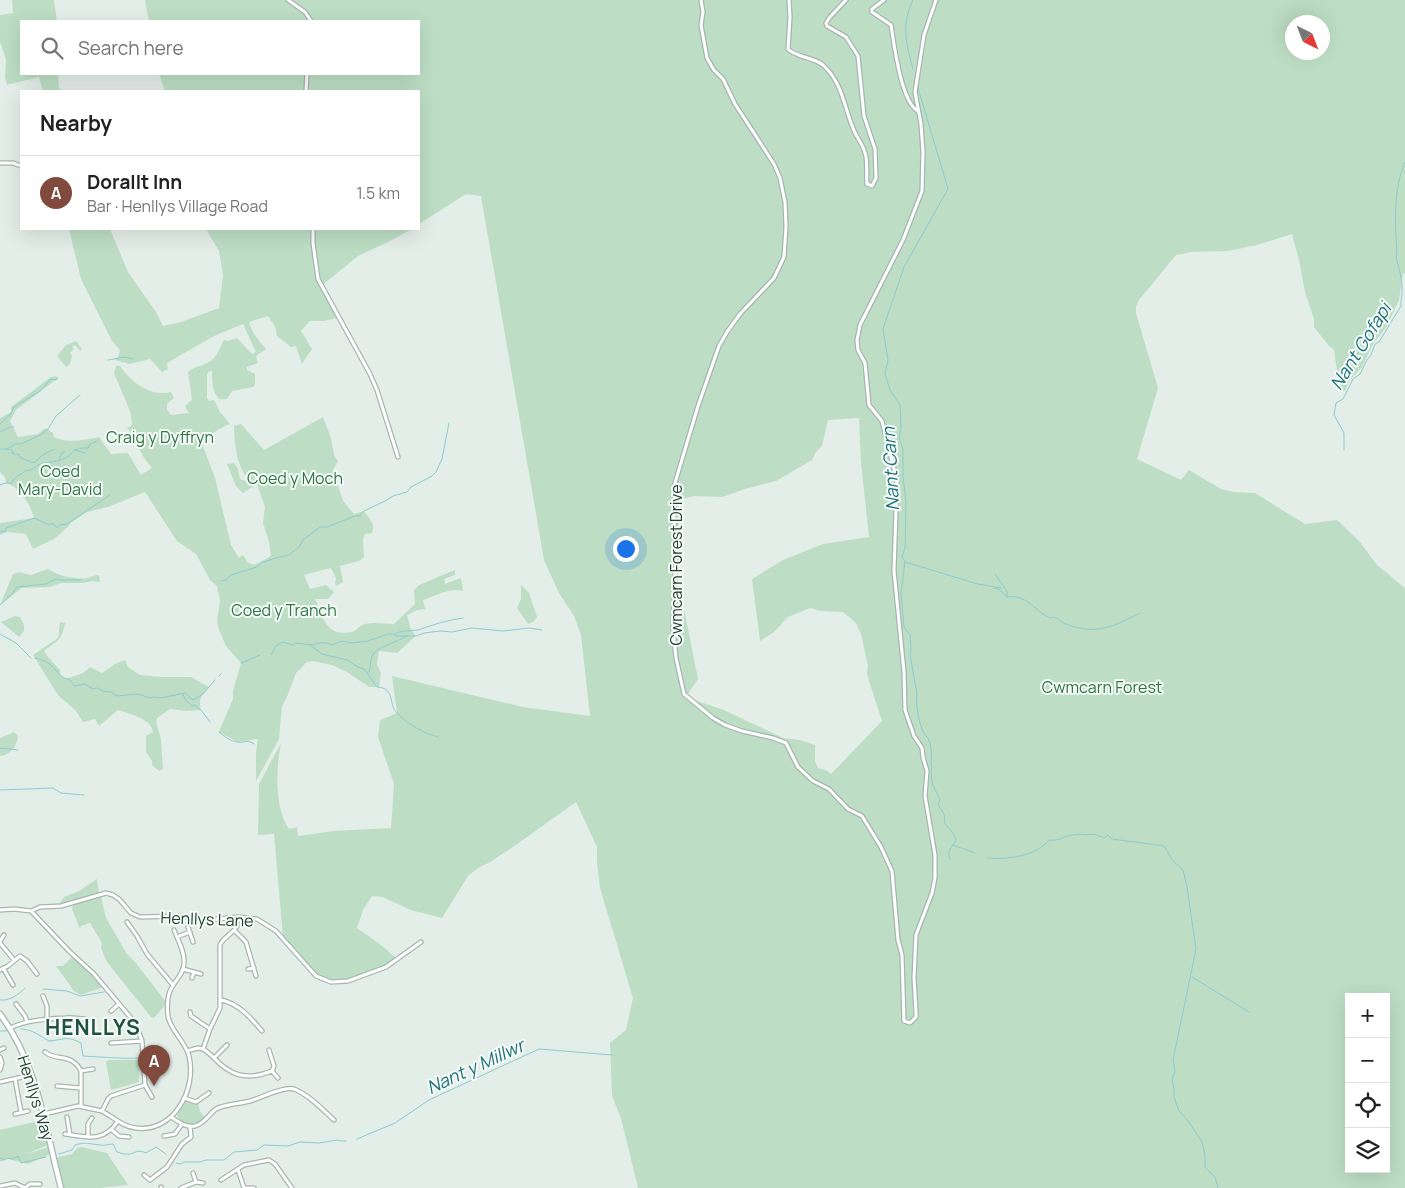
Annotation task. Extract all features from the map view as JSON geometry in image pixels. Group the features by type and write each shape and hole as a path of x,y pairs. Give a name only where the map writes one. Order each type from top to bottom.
{"street":[{"path":"288,0 305,12 310,20"},
{"name":"Cwmcarn Forest Drive","path":"701,0 703,12 701,25 707,58 714,70 723,79 735,104 774,164 780,178 785,202 786,228 784,257 774,278 740,314 720,346 698,406 674,483 676,552 673,629 676,658 684,694 713,718 725,725 786,743 798,767 813,781 829,789 848,808 862,816 873,833 892,871 896,924 902,955 904,1021 910,1024 913,1022 916,1012 914,978 916,935 932,893 935,878 935,855 925,796 927,772 922,757 922,748 914,736 905,710 904,672 894,571 896,481 882,421 869,405 865,363 858,350 857,340 860,325 903,240 922,191 923,152 918,111"},
{"path":"789,0 788,49 791,53 816,60 834,78 844,97 853,129 866,154 868,184 872,186 876,178 875,150 864,116 858,56 846,37 827,26 826,23 846,0"},
{"path":"884,0 872,9 872,12 890,25 900,77 913,109 918,111"},
{"path":"918,111 915,92 918,63 924,35 936,0"},
{"path":"306,90 307,75"},
{"path":"0,163 13,163 20,166"},
{"path":"313,230 312,242 318,279 370,374 377,390 398,457"},
{"name":"Henllys Lane","path":"0,910 31,911 40,907 62,906 106,893 119,899 131,913 140,917 180,916 208,920 252,917 276,931 316,976 331,982 348,981 386,967 421,942"},
{"path":"31,911 94,974 136,1024 142,1041 145,1085 152,1097"},
{"path":"127,922 147,954 174,985"},
{"path":"203,1049 220,1008 220,945 226,937 235,931 238,924"},
{"path":"188,927 194,942"},
{"path":"44,1114 73,1106 81,1106 102,1111 130,1127 143,1129 159,1124 171,1117 184,1098 190,1075 187,1051 168,1016 169,993 183,969 183,955 174,930"},
{"path":"235,931 246,942 256,976"},
{"path":"177,938 190,932"},
{"path":"4,935 0,942 14,960"},
{"path":"13,985 1,969 20,956 27,961 37,974"},
{"path":"248,969 254,968"},
{"path":"183,969 201,974"},
{"path":"192,978 194,972"},
{"path":"43,996 47,1006 47,1019"},
{"path":"221,1000 229,1002 250,1016 262,1031"},
{"path":"16,1004 27,1022"},
{"path":"111,1011 119,1004"},
{"path":"190,1012 191,1016 210,1029"},
{"name":"Henllys Way","path":"0,1014 23,1052 32,1075 44,1114 61,1188"},
{"path":"10,1028 27,1022 47,1019 85,1019"},
{"path":"253,1029 258,1026"},
{"path":"111,1043 142,1041"},
{"path":"214,1058 227,1045"},
{"path":"187,1051 198,1048 203,1049 227,1070 239,1074 259,1077 272,1072"},
{"path":"269,1050 274,1061 272,1072"},
{"path":"45,1052 51,1056 69,1058 81,1071 81,1106"},
{"path":"0,1056 2,1063 0,1070"},
{"path":"81,1071 93,1070"},
{"path":"272,1072 278,1078"},
{"path":"0,1076 1,1081 32,1075"},
{"path":"15,1079 21,1112"},
{"path":"102,1111 111,1096 145,1085"},
{"path":"57,1086 80,1088"},
{"path":"171,1117 182,1124 190,1126 199,1124 211,1112 222,1106 249,1101 290,1088 311,1100 334,1120"},
{"path":"184,1098 196,1102 209,1093"},
{"path":"16,1114 28,1111"},
{"path":"67,1117 70,1135"},
{"path":"88,1137 88,1124 92,1118"},
{"path":"65,1134 78,1137 103,1136 112,1130 118,1121"},
{"path":"164,1136 175,1134 182,1124"},
{"path":"144,1175 150,1180 167,1167 182,1144 191,1137 190,1126"},
{"path":"112,1130 119,1136 129,1137"},
{"path":"221,1180 244,1165 264,1161 273,1162 292,1188"},
{"path":"238,1169 244,1188 254,1188"},
{"path":"193,1173 196,1182"},
{"path":"181,1188 196,1182 203,1183"},
{"path":"0,1185 14,1183 25,1188 30,1184 40,1184"}],"green space":[{"path":"12,0 54,0 57,20 20,20 20,75 58,75 59,88 61,88 59,90 43,90 39,77 7,85 5,77 6,59 0,42 0,15 13,13"},
{"name":"Cwmcarn Forest","path":"145,0 1405,0 1405,274 1403,273 1399,300 1387,326 1373,344 1362,367 1349,381 1345,391 1340,390 1334,350 1314,327 1314,319 1305,292 1292,234 1257,245 1228,251 1191,252 1176,255 1139,300 1136,306 1136,313 1158,388 1137,459 1181,480 1189,470 1221,489 1233,492 1255,493 1305,524 1337,520 1359,541 1377,565 1405,588 1405,1188 638,1188 621,1118 612,1096 610,1043 626,1030 633,998 600,888 597,847 576,802 513,847 468,876 442,918 411,910 382,897 372,896 363,910 357,928 397,959 386,967 348,981 330,980 315,974 283,937 274,834 258,835 259,784 281,743 277,775 281,810 289,829 297,827 298,836 333,831 391,828 394,784 378,737 380,720 397,713 392,676 523,707 590,716 581,635 574,616 559,593 544,560 481,196 466,194 420,223 420,90 165,90 159,75 420,75 420,20 149,20","holes":["859,418 861,463 869,537 823,544 783,560 752,579 760,641 774,632 788,617 810,608 821,611 843,612 856,623 861,634 868,666 867,673 882,721 831,774 826,770 818,768 815,761 815,745 800,740 783,738 724,710 697,701 688,694 698,679 680,589 677,589 679,500 694,496 722,497 776,481 812,460 822,446 828,420"]},
{"path":"69,230 110,230 128,272 156,312 163,326 181,322 219,308 223,275 219,251 207,230 410,230 358,256 320,287 338,318 310,321 301,331 312,349 302,364 296,346 291,347 277,336 275,326 268,316 249,322 253,333 266,349 256,356 258,363 247,367 247,370 255,374 255,384 253,387 232,391 227,399 218,398 214,390 212,371 207,374 207,398 209,401 214,400 220,412 230,424 201,441 215,478 231,545 239,558 242,555 247,562 254,565 271,556 263,523 265,507 257,484 243,493 236,486 227,464 234,463 238,469 240,479 245,481 247,479 240,466 237,454 234,426 241,424 264,450 323,417 331,438 334,455 338,461 333,470 343,501 354,514 364,511 373,526 372,533 365,534 363,539 364,557 359,561 340,566 343,582 336,586 336,578 331,568 304,575 310,589 326,585 334,592 328,599 315,599 323,619 331,629 343,633 353,631 365,624 394,624 415,604 414,590 419,585 455,570 455,575 444,579 445,584 461,578 463,591 448,591 423,600 425,609 417,610 407,615 411,630 416,636 397,653 379,651 377,665 381,673 379,687 369,687 347,672 332,665 312,661 306,663 296,673 282,706 279,739 256,781 258,739 238,742 219,732 233,699 233,691 241,663 226,646 219,630 217,622 220,600 217,586 210,580 196,554 177,541 145,492 108,507 87,512 69,524 54,539 33,549 26,534 7,532 0,535 0,523 34,518 24,497 16,488 6,483 5,477 0,472 0,418 11,412 11,407 51,377 56,376 58,378 16,410 10,421 18,437 38,434 45,428 53,433 54,437 65,440 76,441 99,437 111,454 128,453 141,475 152,468 127,427 131,427 132,423 130,411 114,373 116,366 120,366 135,383 142,387 156,392 171,392 174,398 167,404 167,410 171,415 189,413 185,406 192,400 188,372 211,361 224,340 228,341 237,338 252,354 256,352 243,324 214,336 167,363 168,369 162,372 150,359 129,364 115,360 120,350 112,341 81,279"},
{"path":"76,341 82,349 80,351 75,345 72,347 74,349 70,353 72,356 70,364 66,367 57,356 66,345"},
{"path":"48,569 57,574 72,578 87,578 99,575 100,582 61,583 50,587 22,588 0,605 13,574 19,572 31,575"},
{"path":"521,585 529,593 537,617 528,624 517,608 521,599"},
{"path":"15,616 20,617 24,625 24,631 19,637 1,622"},
{"path":"60,622 65,623 60,637 44,651 60,670 60,676 66,679 83,673 90,667 102,673 125,660 128,667 140,675 191,677 209,687 201,697 201,710 170,709 157,718 156,722 161,739 163,769 159,771 152,765 152,761 146,752 146,736 153,732 144,720 118,710 99,726 95,719 83,722 76,711 58,695 33,655 58,638"},
{"path":"14,732 18,736 15,746 7,754 0,756 0,738"},
{"path":"97,879 99,893 59,904 64,897 79,891"},
{"path":"101,896 106,918 127,954 166,1002 154,1018 151,1017 107,962 101,948 102,943 90,923 81,926 80,929 72,909 73,905"},
{"path":"72,957 94,975 103,987 81,995 74,991 56,966 63,966"},
{"path":"108,1060 140,1060 139,1082 111,1090 106,1062"},
{"path":"186,1102 198,1103 200,1111 205,1118 194,1124 182,1122 177,1115"},
{"path":"42,1120 48,1145 24,1155 48,1147 50,1154 28,1164 8,1159 0,1162 0,1130"},
{"path":"81,1147 107,1153 128,1185 100,1188 64,1188 56,1158 72,1154 77,1148"}],"waterway":[{"name":"Nant Carn","path":"913,0 907,17 906,34 913,69"},
{"name":"Nant Carn","path":"918,88 948,189 904,267 883,329 888,360 885,374 890,390 900,405 901,427 899,438 903,449 906,504 905,548 902,557 905,561 901,593 904,627 910,635 910,655 920,721 931,748 932,782 940,800 938,804 944,814 945,824 956,840 949,851 950,859"},
{"name":"Nant Gofapi","path":"1344,450 1344,433 1334,415 1336,403 1343,399 1353,379 1360,374 1375,344 1379,342 1401,306 1402,284 1396,257 1396,207 1398,184 1405,162"},
{"path":"108,360 125,357 133,359"},
{"path":"0,424 11,414 14,407 40,391 51,379 56,380 58,378"},
{"path":"0,449 7,449 42,434 48,429 56,416 80,395"},
{"path":"221,581 226,580 231,575 257,567 261,563 289,555 299,547 303,540 320,527 327,527 359,516 364,511 393,496 407,492 411,487 432,476 442,459 449,423"},
{"path":"0,432 14,427"},
{"path":"0,485 12,483 16,477 25,471 43,463 61,460 74,450 88,448 90,444 97,441"},
{"path":"7,449 12,450 13,454 18,454 21,458 34,463 43,455 55,449"},
{"path":"74,450 85,453"},
{"path":"59,460 61,454 65,451"},
{"path":"0,533 2,531 5,532 6,528 34,518 47,524 54,524 57,528 60,525 67,524 110,495"},
{"path":"905,562 978,584 1001,588"},
{"path":"995,574 1007,591 1007,597 1024,600 1048,617 1056,618 1077,628 1104,628 1140,613"},
{"path":"0,605 17,587 46,584 56,579 81,580"},
{"path":"993,588 999,589 1006,596"},
{"path":"395,634 463,618"},
{"path":"271,655 276,646 282,642 293,645 295,643 313,645 328,643 332,645 342,641 351,643 368,641 388,634 416,636 424,633 452,632 472,628 503,631 529,628 542,630"},
{"path":"0,634 16,643 31,658"},
{"path":"367,672 369,672 371,658 374,653 382,647 407,636"},
{"path":"310,645 322,654 347,660 364,669 377,687 387,690 394,710 397,713 416,728 438,737"},
{"path":"241,663 260,655"},
{"path":"35,658 52,666 75,686 85,684 93,689 98,688 117,696 138,694 150,698 161,698 185,693 193,700 203,694 215,680"},
{"path":"183,694 185,699 192,706 194,705 201,710 210,722"},
{"path":"219,732 233,741 248,741 254,744"},
{"path":"0,748 18,750"},
{"path":"0,790 53,788 61,793 84,795"},
{"path":"988,858 1021,856 1037,850 1049,840 1057,840 1076,834 1094,834 1104,838 1108,835 1112,839 1164,846 1173,861 1183,870 1196,949 1173,1060 1175,1071 1172,1079 1174,1097 1179,1111 1202,1142 1205,1167 1215,1177 1218,1188"},
{"path":"953,845 975,853"},
{"path":"1192,977 1249,1012"},
{"path":"0,1000 14,997 25,988"},
{"path":"43,989 67,991 80,996 104,992"},
{"path":"21,1029 32,1031 49,1041 72,1039 81,1043 83,1056 140,1058"},
{"path":"0,1031 7,1031"},
{"name":"Nant y Millwr","path":"357,1139 395,1123 429,1100 539,1049 612,1055"},
{"name":"Nant y Millwr","path":"176,1163 224,1160 234,1152 257,1150 264,1145 288,1146 300,1142 346,1141"},
{"name":"Nant y Millwr","path":"59,1154 72,1150 75,1145 84,1143 113,1144 117,1152 125,1154 138,1151 146,1153 156,1147 166,1154"},
{"name":"Nant y Millwr","path":"0,1158 4,1160 7,1158 13,1159 18,1156 21,1163 46,1157"}],"place":[{"name":"Dorallt Inn","path":"154,1086"}],"district":[{"name":"HENLLYS","path":"93,1027"}],"park label":[{"name":"Craig y Dyffryn","path":"160,437"},
{"name":"Coed y Moch","path":"295,478"},
{"name":"Coed Mary-David","path":"60,480"},
{"name":"Coed y Tranch","path":"284,610"}]}
